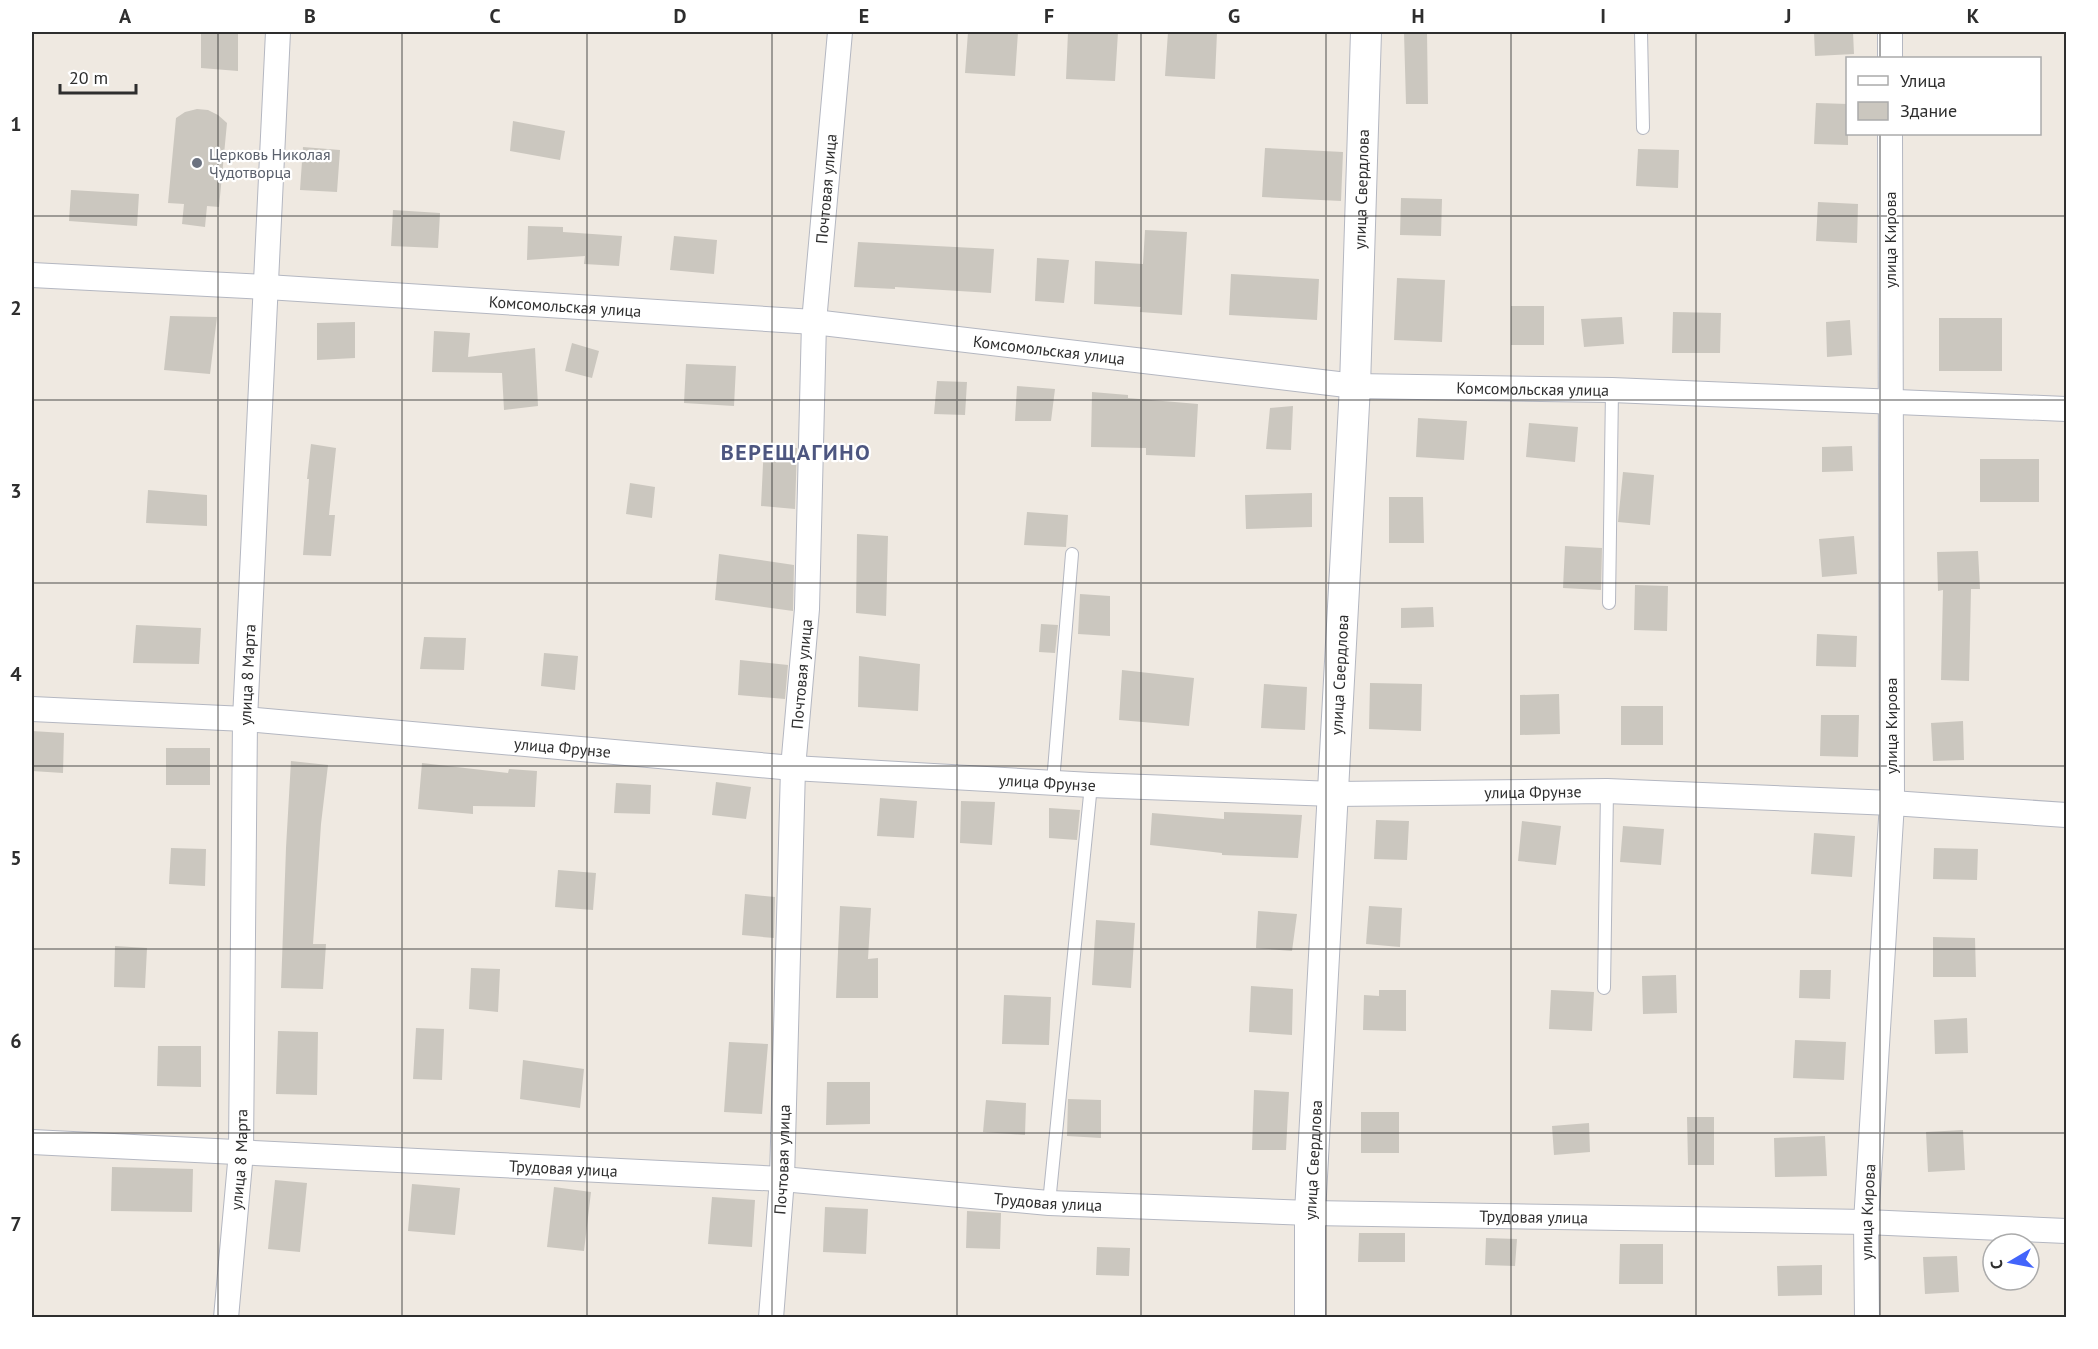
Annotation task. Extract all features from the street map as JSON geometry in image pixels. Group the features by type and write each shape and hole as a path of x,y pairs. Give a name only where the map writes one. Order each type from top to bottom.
{"street":[{"name":"улица 8 Марта","path":"226,1317 241,1152 245,719 278,32"},
{"name":"Почтовая улица","path":"771,1317 782,1179 793,768 807,609 814,322 840,32"},
{"name":"улица Свердлова","path":"1310,1317 1310,1213 1355,386 1366,32"},
{"path":"1890,32 1890,57"},
{"name":"улица Кирова","path":"1867,1317 1866,1222 1892,803 1890,135"},
{"name":"Комсомольская улица","path":"32,275 267,287 814,322 1355,386 1612,390 2067,409"},
{"name":"улица Фрунзе","path":"32,709 245,719 793,768 1091,785 1334,794 1607,791 1892,803 2067,815"},
{"name":"Трудовая улица","path":"32,1142 782,1179 1049,1203 1310,1213 1866,1222 2067,1231"}],"lane":[{"path":"1641,32 1643,128"},
{"path":"1609,603 1612,390"},
{"path":"1053,782 1072,554"},
{"path":"1049,1203 1091,785"},
{"path":"1604,988 1607,791"}],"building":[{"path":"201,32 238,32 238,71 201,68"},
{"path":"968,32 1018,32 1015,76 965,73"},
{"path":"1068,32 1118,32 1115,81 1066,79"},
{"path":"1168,32 1217,32 1215,79 1165,76"},
{"path":"1404,32 1427,32 1428,104 1406,104"},
{"path":"1814,32 1853,32 1854,54 1815,56"},
{"path":"1816,103 1846,104 1848,145 1814,144"},
{"name":"Церковь Николая Чудотворца","path":"197,109 208,110 227,123 219,207 207,206 205,227 182,224 184,204 168,203 176,118 185,112"},
{"path":"513,121 565,131 560,160 510,151"},
{"path":"303,147 340,150 337,192 300,190"},
{"path":"1265,148 1343,152 1341,201 1262,197"},
{"path":"1638,149 1679,150 1678,188 1636,186"},
{"path":"71,190 139,194 137,226 69,221"},
{"path":"1401,198 1442,199 1441,236 1400,235"},
{"path":"1818,202 1858,204 1857,243 1816,241"},
{"path":"393,210 440,213 438,248 391,246"},
{"path":"528,226 563,227 563,232 622,236 619,266 584,264 585,256 527,260"},
{"path":"1145,230 1187,232 1182,315 1140,312 1141,307 1094,304 1095,261 1143,264"},
{"path":"674,236 717,240 714,274 670,270"},
{"path":"858,242 994,249 991,293 854,287"},
{"path":"1037,258 1069,260 1064,303 1035,301"},
{"path":"1231,274 1319,279 1317,320 1229,315"},
{"path":"1397,278 1445,280 1442,342 1394,340"},
{"path":"1511,306 1544,306 1544,345 1511,345"},
{"path":"1673,312 1721,313 1720,353 1672,353"},
{"path":"170,316 217,317 210,374 164,370"},
{"path":"1622,317 1624,344 1584,347 1581,319"},
{"path":"1939,318 2002,318 2002,371 1939,371"},
{"path":"1850,320 1852,355 1827,357 1826,322"},
{"path":"355,322 355,358 317,360 317,323"},
{"path":"434,331 470,333 468,357 535,348 538,406 504,410 502,373 432,372"},
{"path":"572,343 599,351 592,378 565,371"},
{"path":"686,364 736,366 734,406 684,403"},
{"path":"937,381 967,382 965,415 934,414"},
{"path":"1017,386 1055,389 1051,421 1015,421"},
{"path":"1092,392 1128,395 1128,398 1198,404 1195,457 1146,455 1146,448 1091,447"},
{"path":"1293,406 1291,450 1266,449 1270,408"},
{"path":"1418,418 1467,421 1464,460 1416,457"},
{"path":"1529,423 1578,427 1575,462 1526,457"},
{"path":"311,444 336,448 329,515 335,515 331,556 303,555"},
{"path":"764,444 797,448 795,509 761,506"},
{"path":"1852,446 1853,471 1822,472 1822,447"},
{"path":"1980,459 2039,459 2039,502 1980,502"},
{"path":"1623,472 1654,475 1650,525 1618,522"},
{"path":"630,483 655,487 652,518 626,514"},
{"path":"148,490 207,495 207,526 146,523"},
{"path":"1312,493 1312,527 1246,529 1245,495"},
{"path":"1389,497 1423,497 1424,543 1389,543"},
{"path":"1027,512 1068,515 1066,547 1024,545"},
{"path":"857,534 888,536 886,616 856,613"},
{"path":"1854,536 1857,574 1822,577 1819,539"},
{"path":"1565,546 1602,548 1601,590 1563,588"},
{"path":"1978,551 1980,589 1971,589 1969,681 1941,680 1943,590 1938,591 1937,552"},
{"path":"719,554 794,565 793,611 715,600"},
{"path":"1635,585 1668,586 1667,631 1634,630"},
{"path":"1080,594 1110,596 1110,636 1078,634"},
{"path":"1433,607 1434,627 1401,628 1401,608"},
{"path":"1041,624 1058,625 1055,653 1039,652"},
{"path":"136,625 201,628 199,664 133,663"},
{"path":"1817,634 1857,636 1856,667 1816,666"},
{"path":"424,637 466,638 464,670 420,669"},
{"path":"544,653 578,656 575,690 541,686"},
{"path":"859,656 920,664 918,711 858,707"},
{"path":"740,660 788,665 785,699 738,695"},
{"path":"1122,670 1194,678 1189,726 1119,720"},
{"path":"1370,683 1422,684 1421,731 1369,729"},
{"path":"1264,684 1307,687 1305,730 1261,728"},
{"path":"1559,694 1560,734 1520,735 1520,695"},
{"path":"1621,706 1663,706 1663,745 1621,745"},
{"path":"1821,715 1859,715 1858,757 1820,756"},
{"path":"1963,721 1964,760 1933,761 1931,723"},
{"path":"32,731 64,733 63,773 32,771"},
{"path":"166,748 210,748 210,785 166,785"},
{"path":"291,761 328,765 321,824 313,944 326,944 323,989 281,988"},
{"path":"422,763 508,773 509,769 537,771 535,807 473,806 473,814 418,809"},
{"path":"716,782 751,787 746,819 712,815"},
{"path":"616,783 651,785 650,814 614,813"},
{"path":"880,798 917,801 914,838 877,836"},
{"path":"961,801 995,802 992,845 960,843"},
{"path":"1049,808 1080,810 1077,840 1049,838"},
{"path":"1224,812 1302,815 1298,858 1222,855 1222,853 1150,845 1152,813 1224,819"},
{"path":"1376,820 1409,821 1407,860 1374,859"},
{"path":"1522,821 1561,826 1556,865 1518,861"},
{"path":"1623,826 1664,829 1661,865 1620,862"},
{"path":"1814,833 1855,836 1852,877 1811,874"},
{"path":"171,848 206,849 205,886 169,884"},
{"path":"1934,848 1978,849 1977,880 1933,879"},
{"path":"558,870 596,873 593,910 555,907"},
{"path":"745,894 775,897 774,938 742,935"},
{"path":"840,906 871,908 868,959 878,958 878,998 836,998"},
{"path":"1369,906 1402,908 1400,947 1366,944"},
{"path":"1258,911 1297,914 1292,951 1256,948"},
{"path":"1096,920 1135,923 1131,988 1092,985"},
{"path":"1933,937 1975,938 1976,977 1933,977"},
{"path":"115,946 147,948 145,988 114,987"},
{"path":"471,968 500,969 498,1012 469,1009"},
{"path":"1800,970 1831,970 1830,999 1799,998"},
{"path":"1676,975 1677,1013 1643,1014 1642,976"},
{"path":"1251,986 1293,989 1292,1035 1249,1032"},
{"path":"1379,990 1406,990 1406,1031 1363,1030 1364,995 1379,996"},
{"path":"1551,990 1594,992 1592,1031 1549,1029"},
{"path":"1004,995 1051,997 1049,1045 1002,1044"},
{"path":"1967,1018 1968,1053 1935,1054 1934,1020"},
{"path":"416,1028 444,1029 442,1080 413,1079"},
{"path":"278,1031 318,1032 317,1095 276,1094"},
{"path":"1795,1040 1846,1042 1844,1080 1793,1078"},
{"path":"729,1042 768,1044 762,1114 724,1112"},
{"path":"158,1046 201,1046 201,1087 157,1086"},
{"path":"523,1060 584,1069 580,1108 520,1099"},
{"path":"827,1082 870,1082 870,1124 826,1125"},
{"path":"1254,1090 1289,1092 1286,1150 1252,1150"},
{"path":"1068,1099 1101,1100 1101,1138 1067,1136"},
{"path":"986,1100 1026,1103 1025,1135 983,1132"},
{"path":"1361,1112 1399,1112 1399,1153 1361,1153"},
{"path":"1687,1117 1714,1117 1714,1165 1688,1165"},
{"path":"1589,1123 1590,1152 1554,1155 1552,1126"},
{"path":"1963,1130 1965,1170 1928,1172 1926,1132"},
{"path":"1825,1136 1827,1176 1775,1177 1774,1138"},
{"path":"112,1167 193,1169 192,1212 111,1211"},
{"path":"275,1180 307,1183 300,1252 268,1249"},
{"path":"412,1184 460,1188 455,1235 408,1231"},
{"path":"554,1187 591,1192 584,1251 547,1247"},
{"path":"712,1197 755,1200 752,1247 708,1244"},
{"path":"825,1207 868,1209 866,1254 823,1252"},
{"path":"967,1211 1001,1213 1000,1249 966,1248"},
{"path":"1359,1233 1405,1233 1405,1262 1358,1262"},
{"path":"1486,1238 1517,1239 1515,1266 1485,1265"},
{"path":"1620,1244 1663,1244 1663,1284 1619,1284"},
{"path":"1097,1247 1130,1248 1129,1276 1096,1275"},
{"path":"1957,1256 1959,1292 1925,1294 1923,1257"},
{"path":"1822,1265 1822,1295 1778,1296 1777,1266"}],"place":[{"name":"Церковь Николая Чудотворца","path":"197,163"}],"district":[{"name":"ВЕРЕЩАГИНО","path":"796,452"}]}
